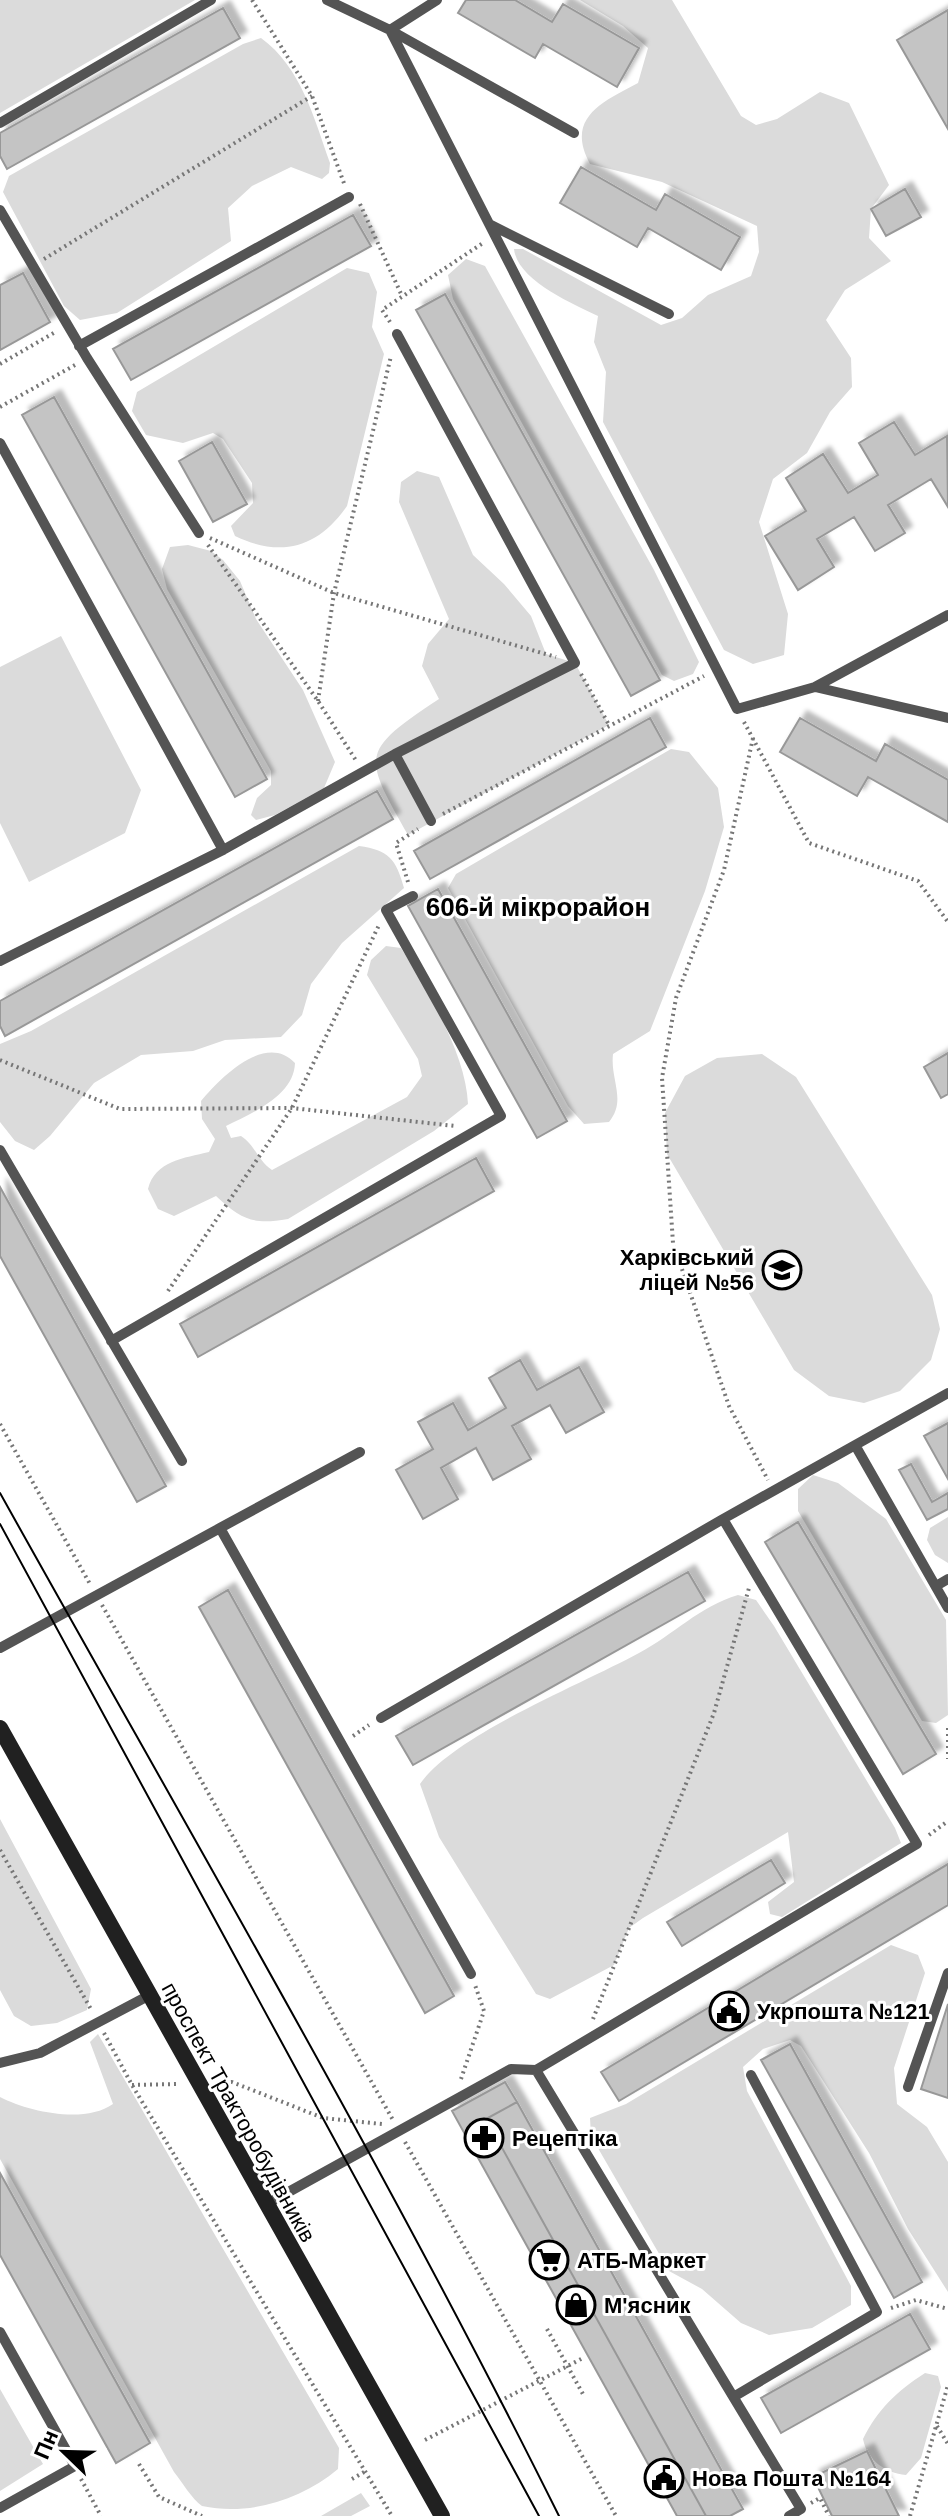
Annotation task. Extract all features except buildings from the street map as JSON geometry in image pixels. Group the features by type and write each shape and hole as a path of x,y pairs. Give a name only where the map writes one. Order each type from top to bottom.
{"main road":[{"name":"проспект Тракторобудівників","path":"0,1728 442,2516"}],"lane":[{"path":"0,123 211,0"},
{"path":"327,0 390,30 574,133"},
{"path":"390,30 437,0"},
{"path":"390,30 737,709 815,687 948,615"},
{"path":"79,346 349,197"},
{"path":"0,210 79,346 199,533"},
{"path":"489,224 669,314"},
{"path":"0,961 223,850 362,770 575,663 397,334"},
{"path":"0,443 223,850"},
{"path":"815,687 948,718"},
{"path":"395,754 431,821"},
{"path":"111,1341 501,1116 386,910 413,896"},
{"path":"0,1150 182,1461"},
{"path":"381,1718 723,1519 948,1393"},
{"path":"855,1445 948,1608"},
{"path":"0,1648 360,1452"},
{"path":"265,2205 511,2069 536,2070 917,1844 723,1519"},
{"path":"220,1528 471,1974"},
{"path":"936,1586 948,1579"},
{"path":"908,2087 948,1973"},
{"path":"0,2063 40,2053 148,1996"},
{"path":"536,2070 801,2509 789,2516"},
{"path":"735,2396 877,2312 751,2075"},
{"path":"0,2332 74,2467 0,2508"}],"path":[{"path":"252,0 312,96 349,197 362,206 402,296"},
{"path":"33,266 312,96"},
{"path":"318,701 334,593 397,334 382,310 495,235"},
{"path":"0,364 67,325"},
{"path":"0,407 87,358"},
{"path":"199,533 334,593 575,663 609,725"},
{"path":"199,533 318,701 362,770"},
{"path":"413,896 396,843 609,725 717,670"},
{"path":"737,709 809,843 918,881 948,922"},
{"path":"753,738 724,870 676,998 662,1078 673,1243 729,1406 774,1491"},
{"path":"166,1293 292,1108 386,910"},
{"path":"0,1060 120,1109 292,1108 480,1129"},
{"path":"0,1424 395,2125 323,2118 232,2082 219,2083"},
{"path":"584,2042 714,1713 754,1570"},
{"path":"341,1744 381,1718"},
{"path":"948,1728 948,1759"},
{"path":"917,1844 948,1821"},
{"path":"0,1850 132,2085 392,2516"},
{"path":"454,2101 484,2011 471,1974"},
{"path":"132,2085 179,2084"},
{"path":"399,2131 616,2516"},
{"path":"877,2312 916,2300 948,2309"},
{"path":"547,2329 584,2396"},
{"path":"425,2440 583,2358"},
{"path":"910,2516 948,2385"},
{"path":"937,2426 948,2444"},
{"path":"139,2464 159,2497 202,2516"},
{"path":"74,2467 101,2516"},
{"path":"352,2479 366,2471"}],"shaded area":[{"path":"0,0 195,0 0,113"},
{"path":"580,0 672,0 741,116 756,125 777,119 820,92 849,103 889,185 871,209 869,238 891,261 845,290 826,320 851,358 852,387 830,412 807,453 773,479 759,522 788,614 784,655 753,664 724,650 603,422 606,372 594,342 598,316 535,281 517,260 514,249 523,249 661,325 682,318 708,295 751,276 759,252 757,226 662,182 590,164 583,148 585,123 600,105 638,83 648,48 623,26"},
{"path":"261,38 275,50 296,78 312,111 330,163 329,173 322,179 291,167 252,186 228,208 231,241 117,313 80,320 64,306 3,192 9,176 243,44"},
{"path":"466,259 485,266 654,570 699,662 693,674 674,681 662,675 453,299 448,275"},
{"path":"347,268 369,273 377,292 372,327 384,354 347,506 324,532 311,540 283,547 252,543 235,536 231,526 253,503 252,483 223,439 213,433 183,443 146,435 132,411 137,392"},
{"path":"417,471 439,477 473,555 504,584 531,616 546,654 575,663 609,725 408,835 383,787 377,771 377,757 382,744 394,731 439,699 422,666 428,644 449,619 399,502 401,482"},
{"path":"188,545 211,551 240,581 256,619 303,690 335,762 324,788 275,815 256,820 251,815 257,798 271,785 271,771 167,589 162,569 170,547"},
{"path":"61,636 141,790 125,833 29,882 0,823 0,667"},
{"path":"671,749 689,752 718,788 724,827 705,891 650,1031 613,1054 617,1098 614,1114 609,1122 584,1124 568,1106 448,888 456,874"},
{"path":"359,846 378,850 390,858 404,888 342,943 311,984 302,1015 281,1037 225,1040 193,1051 141,1055 94,1083 50,1136 34,1150 15,1141 0,1122 0,1044 31,1031"},
{"path":"386,946 401,948 434,1003 453,1044 466,1085 468,1104 434,1131 288,1219 249,1219 233,1211 216,1196 174,1216 158,1209 148,1189 157,1172 172,1162 209,1152 215,1139 202,1119 201,1101 232,1070 258,1055 271,1052 283,1055 295,1063 293,1075 280,1094 270,1102 226,1126 231,1138 241,1136 272,1170 407,1097 422,1076 418,1059 367,975 371,960"},
{"path":"762,1054 796,1077 932,1295 940,1329 931,1360 900,1391 864,1403 829,1396 794,1370 667,1154 665,1113 685,1076 717,1058"},
{"path":"813,1475 838,1483 886,1519 946,1620 948,1715 936,1723 922,1721 798,1511 798,1489"},
{"path":"948,1517 948,1563 935,1555 927,1540 930,1528"},
{"path":"738,1595 756,1600 774,1626 901,1843 782,1917 770,1914 768,1902 794,1882 788,1832 629,1928 614,1965 550,1999 536,1994 439,1837 420,1784 437,1766 489,1729 639,1653 699,1613"},
{"path":"0,1819 91,1989 87,2010 57,2023 31,2026 14,2016 0,1990"},
{"path":"891,1945 918,1955 925,1973 894,2068 897,2104 927,2127 948,2162 948,2292 908,2229 869,2153 801,2046 790,2040 763,2049 743,2067 747,2091 851,2286 851,2305 812,2328 769,2335 741,2323 702,2289 669,2271 591,2136 590,2118 626,2104"},
{"path":"98,2034 339,2448 338,2469 291,2497 238,2509 202,2506 195,2499 174,2472 0,2159 0,2097 41,2111 73,2115 101,2110 113,2104 90,2042"},
{"path":"925,2373 938,2376 941,2387 921,2458 906,2475 898,2474 873,2459 863,2439 889,2402"},
{"path":"0,2389 43,2464 0,2491"},
{"path":"361,2493 370,2506 351,2516 321,2516"}],"tram line":[{"path":"0,1493 356,2129 559,2516"},
{"path":"0,1524 539,2516"}],"place":[{"name":"Харківський ліцей №56","path":"782,1270"},
{"name":"Укрпошта №121","path":"729,2011"},
{"name":"Рецептіка","path":"484,2138"},
{"name":"АТБ-Маркет","path":"549,2260"},
{"name":"М'ясник","path":"576,2305"},
{"name":"Нова Пошта №164","path":"664,2478"}],"district":[{"name":"606-й мікрорайон","path":"538,907"}]}
